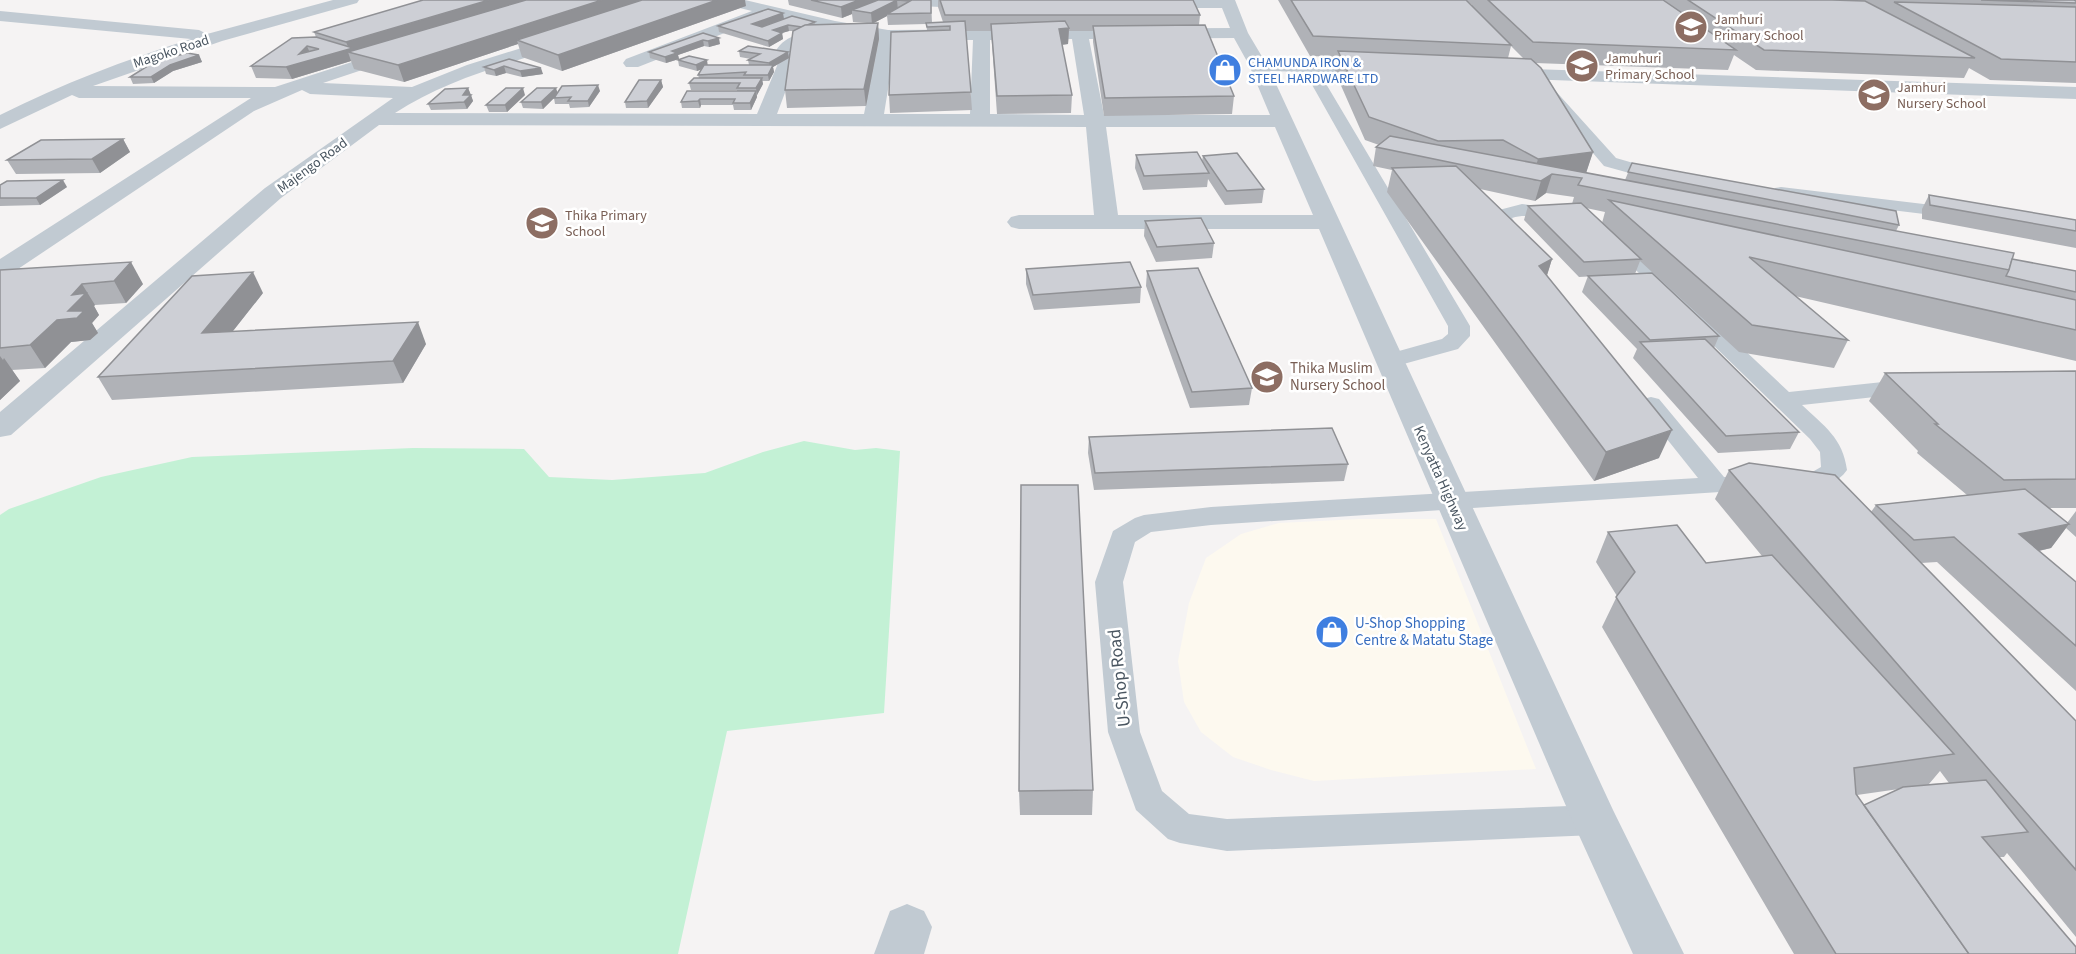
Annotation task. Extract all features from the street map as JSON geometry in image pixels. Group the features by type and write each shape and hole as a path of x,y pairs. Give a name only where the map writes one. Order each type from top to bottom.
{"street":[{"name":"Magoko Road","path":"0,123 62,92 155,55 351,0"},
{"path":"725,0 835,26 888,35 1240,33"},
{"path":"632,63 795,0"},
{"path":"765,119 789,58 783,57 784,50 796,41 898,0 1004,4"},
{"path":"1133,3 1228,1"},
{"name":"Kenyatta Highway","path":"1228,1 1240,33 1258,65 1595,819 1659,954"},
{"path":"0,16 213,37"},
{"name":"Majengo Road","path":"0,428 273,193 405,98 578,34"},
{"path":"1080,34 1095,120 1107,222"},
{"path":"873,120 888,35"},
{"path":"980,120 982,35"},
{"path":"0,270 247,107 284,90 417,46"},
{"path":"1519,58 1534,75"},
{"path":"1742,64 1770,83"},
{"path":"1258,65 1404,70"},
{"path":"1967,70 2007,91"},
{"path":"1487,73 2076,93"},
{"path":"62,92 284,90 416,93"},
{"path":"376,119 1283,121"},
{"path":"1019,222 1328,222"}],"lane":[{"path":"1309,67 1459,326 1459,336 1450,344 1389,361"},
{"path":"1534,75 1611,162 1625,168 1677,180"},
{"path":"1759,190 1970,215"},
{"path":"1528,253 1505,226 1502,219 1505,214 1522,209 1631,228"},
{"path":"1596,221 1784,400 1888,387 1932,386"},
{"path":"1641,392 1717,485"},
{"name":"U-Shop Road","path":"1595,819 1227,835 1180,828 1148,800 1124,732 1109,582 1123,537 1144,524 1200,517 1820,479 1834,470 1832,452 1819,434 1784,400"}],"shaded area":[{"name":"U-Shop Shopping Centre & Matatu Stage","path":"1360,519 1436,519 1536,769 1314,781 1233,757 1201,732 1184,702 1178,661 1189,603 1206,558 1241,534 1279,523"}],"green space":[{"path":"804,441 855,450 876,448 900,451 884,713 727,731 678,954 0,954 0,515 9,509 101,477 192,457 413,448 524,449 549,477 612,480 705,473 763,452"}],"building":[{"path":"423,0 489,0 346,42 314,32"},
{"path":"526,0 602,0 398,65 348,52"},
{"path":"642,0 717,0 558,55 517,40"},
{"path":"811,0 859,0 841,7"},
{"path":"878,0 897,0 871,13 852,10"},
{"path":"897,0 931,0 931,13 887,14 910,1"},
{"path":"940,0 1193,0 1200,15 945,15"},
{"path":"1291,0 1466,0 1511,45 1313,36"},
{"path":"1488,0 1663,0 1736,50 1533,42"},
{"path":"1688,0 1865,1 1975,58 1764,50"},
{"path":"1981,0 2074,0 2076,3"},
{"path":"1894,2 2076,7 2076,62 2001,59"},
{"path":"768,9 783,13 752,24 762,27 792,16 815,22 802,27 788,25 773,30 782,33 768,41 718,26"},
{"path":"965,21 971,92 889,95 891,32 950,30 950,26 927,27 926,23"},
{"path":"1065,21 1069,28 1059,29 1072,95 997,96 991,24"},
{"path":"878,23 864,89 785,90 793,31 805,25"},
{"path":"1205,25 1234,96 1105,98 1093,26"},
{"path":"703,33 719,38 703,40 672,51 677,53 665,57 649,52"},
{"path":"316,37 353,48 286,67 251,66 292,38","holes":["307,46 319,49 299,54"]},
{"path":"748,46 788,52 769,63 748,60 760,54 739,51"},
{"path":"1338,51 1531,59 1541,68 1593,152 1538,159 1503,140 1438,141 1369,117"},
{"path":"187,53 199,55 170,65 151,77 130,77 154,62"},
{"path":"689,56 707,60 696,65 678,60"},
{"path":"509,59 541,68 520,71 504,66 494,70 484,67"},
{"path":"704,65 773,65 768,75 744,75 746,72 698,75"},
{"path":"694,78 762,78 756,88 737,88 740,83 689,83"},
{"path":"639,80 661,80 647,101 625,102"},
{"path":"598,85 588,101 568,101 571,97 554,98 562,86"},
{"path":"468,88 463,95 471,95 464,102 428,104 445,89"},
{"path":"506,88 523,88 505,105 486,105"},
{"path":"537,88 556,88 541,102 521,102"},
{"path":"687,91 756,91 750,103 733,103 735,99 700,99 681,102"},
{"path":"1390,136 2014,253 2009,270 1578,185 1582,178 1552,174 1541,181 1376,147"},
{"path":"123,139 92,159 7,160 41,140"},
{"path":"1197,152 1209,173 1144,176 1136,155"},
{"path":"1237,153 1264,189 1227,191 1203,156"},
{"path":"1632,163 1896,211 1899,225 1628,172"},
{"path":"1456,166 1552,259 1539,266 1672,430 1606,452 1392,168"},
{"path":"63,180 36,198 0,198 0,185 7,181"},
{"path":"1929,195 2076,220 2076,231 1930,205"},
{"path":"1609,200 2076,300 2076,330 1749,257 1848,340 1752,325"},
{"path":"1581,203 1641,259 1584,262 1528,206"},
{"path":"1201,218 1214,243 1157,247 1145,221"},
{"path":"2012,259 2076,271 2076,292 2006,276"},
{"path":"131,262 114,281 82,284 72,295 86,293 68,311 84,311 77,318 57,320 30,345 0,348 0,270"},
{"path":"1130,262 1141,287 1033,295 1026,269"},
{"path":"1198,268 1252,388 1192,392 1147,271"},
{"path":"253,272 202,333 418,322 393,361 98,377 192,276"},
{"path":"1652,273 1719,336 1650,340 1588,276"},
{"path":"1705,339 1799,432 1726,436 1640,342"},
{"path":"2076,371 2076,479 2004,480 1935,424 1938,424 1885,373"},
{"path":"1332,428 1348,464 1095,473 1089,437"},
{"path":"1749,463 1835,475 2076,721 2076,870 1729,470"},
{"path":"1021,485 1078,485 1093,790 1019,791"},
{"path":"2025,489 2069,524 2019,534 2076,582 2076,646 1954,537 1914,540 1876,505"},
{"path":"1677,525 1706,563 1772,555 1954,754 1854,768 1856,794 1969,954 1836,954 1616,597 1635,572 1608,532"},
{"path":"1986,780 2028,832 1982,837 2076,947 2076,954 1969,954 1864,805 1903,787"}],"place":[{"name":"Jamhuri Primary School","path":"1691,27"},
{"name":"Jamuhuri Primary School","path":"1582,66"},
{"name":"CHAMUNDA IRON & STEEL HARDWARE LTD","path":"1225,70"},
{"name":"Jamhuri Nursery School","path":"1874,95"},
{"name":"Thika Primary School","path":"542,223"},
{"name":"Thika Muslim Nursery School","path":"1267,377"},
{"name":"U-Shop Shopping Centre & Matatu Stage","path":"1332,632"}]}
